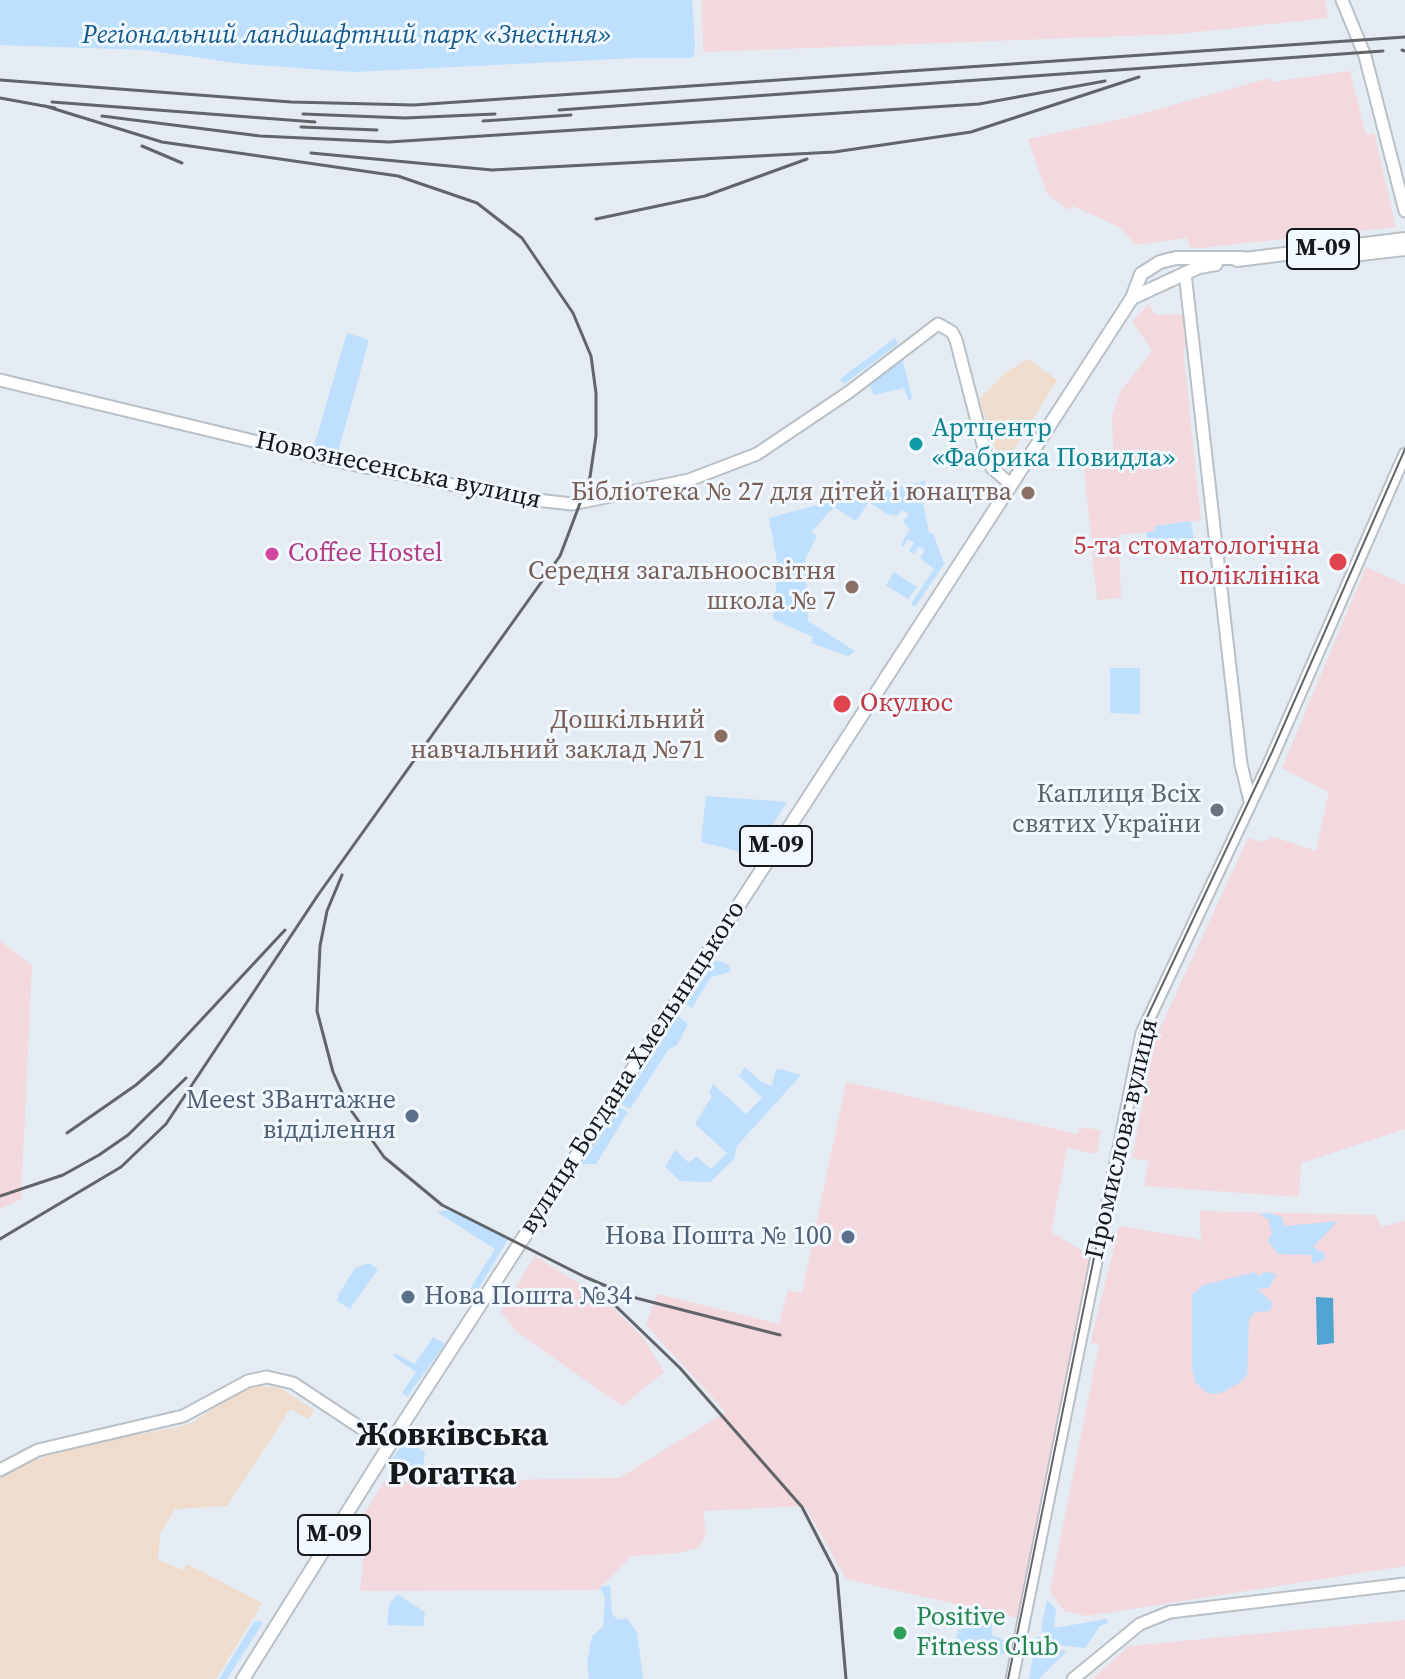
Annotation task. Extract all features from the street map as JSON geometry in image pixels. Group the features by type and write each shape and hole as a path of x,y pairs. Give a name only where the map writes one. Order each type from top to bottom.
{"main road":[{"name":"М-09","path":"1141,274 1160,262 1176,258 1244,258 1405,239"},
{"path":"1316,250 1352,255 1405,249"},
{"path":"1176,258 1184,265 1185,273"},
{"name":"М-09","path":"1132,298 1185,273 1244,258"},
{"path":"1141,274 1144,286 1159,287"},
{"name":"вулиця Богдана Хмельницького","path":"243,1679 388,1446 1009,483 1132,298 1141,274"}],"street":[{"path":"1342,0 1362,47 1405,211"},
{"path":"1185,273 1241,764 1250,801"},
{"name":"Новознесенська вулиця","path":"0,380 337,461 510,497 572,504 689,480 757,454 849,392 938,324 946,327 956,340 985,452 992,468 1009,483"},
{"name":"Промислова вулиця","path":"1012,1679 1142,1033 1405,454"},
{"path":"0,1470 38,1450 183,1416 248,1381 267,1377 293,1383 388,1446"},
{"path":"1073,1679 1140,1624 1170,1612 1405,1584"}],"shaded area":[{"path":"702,0 1325,0 1328,18 1178,34 703,52"},
{"path":"1350,71 1366,135 1374,133 1396,227 1200,248 1190,247 1187,238 1136,245 1119,227 1073,206 1069,210 1047,194 1028,139 1126,118 1270,78 1272,82"},
{"path":"1149,304 1156,315 1183,314 1186,346 1183,348 1201,520 1155,526 1155,531 1119,535 1121,598 1097,600 1084,468 1114,468 1112,416 1120,392 1152,351 1132,321"},
{"path":"1028,359 1057,380 1010,456 997,455 979,399 1006,372"},
{"path":"1366,567 1405,585 1405,1129 1301,1163 1299,1197 1144,1186 1149,1161 1132,1158 1155,1039 1248,838 1263,842 1273,837 1316,851 1329,792 1282,768"},
{"path":"0,941 32,965 21,1199 0,1209"},
{"path":"846,1082 1078,1134 1080,1127 1101,1130 1097,1154 1067,1148 1051,1232 1091,1256 1017,1618 846,1579 805,1506 703,1511 706,1536 699,1547 679,1553 631,1556 598,1590 360,1591 364,1555 340,1553 384,1482 619,1478 726,1412 646,1325 657,1294 779,1324 788,1290 802,1293"},
{"path":"1200,1211 1376,1215 1381,1227 1405,1221 1405,1566 1087,1616 1064,1611 1050,1591 1099,1344 1091,1343 1092,1336 1119,1226 1198,1239 1201,1245"},
{"path":"535,1256 607,1301 644,1339 664,1372 622,1406 517,1332 501,1312"},
{"path":"262,1386 280,1388 314,1410 308,1419 290,1409 227,1506 175,1509 160,1534 158,1560 183,1570 187,1564 262,1603 216,1679 0,1679 0,1480 4,1472 74,1446 179,1427 193,1422 242,1389"},
{"path":"1405,1620 1405,1679 1092,1679 1129,1646"}],"green space":[{"name":"Регіональний ландшафтний парк «Знесіння»","path":"0,0 692,0 695,46 693,58 354,72 243,64 145,50 0,45"},
{"path":"347,333 369,340 336,459 312,453"},
{"path":"895,338 898,344 844,384 840,379"},
{"path":"902,358 912,397 909,402 904,388 874,395 869,384"},
{"path":"925,481 929,501 923,502 929,533 933,533 944,564 915,607 911,604 934,569 920,558 925,550 919,546 914,554 909,551 914,543 908,539 903,547 901,544 910,530 903,522 909,514 902,510 897,516 887,514 869,502 856,521 834,507 811,532 817,536 805,559 808,621 855,651 848,656 811,643 813,637 773,619 778,567 769,518 879,488 886,490"},
{"path":"1191,521 1194,542 1166,549 1165,544 1148,546 1146,533 1155,531 1155,526"},
{"path":"894,572 917,587 908,599 886,585"},
{"path":"1110,668 1140,668 1140,714 1110,713"},
{"path":"706,796 787,802 751,859 734,850 701,842"},
{"path":"716,960 729,965 730,972 711,977 692,1008 686,1004"},
{"path":"678,1016 688,1024 677,1045 668,1050 630,1109 621,1104"},
{"path":"745,1067 761,1082 772,1086 776,1070 801,1075 737,1146 734,1159 710,1182 680,1181 665,1167 675,1150 689,1163 696,1156 711,1169 727,1153 695,1124 712,1096 709,1092 713,1084 746,1114 762,1098 739,1076"},
{"path":"619,1107 628,1112 596,1164 582,1164"},
{"path":"451,1210 509,1237 476,1293 470,1289 495,1249 437,1212"},
{"path":"1260,1215 1281,1216 1285,1226 1338,1221 1313,1247 1325,1254 1324,1260 1313,1264 1311,1255 1278,1254 1268,1241 1272,1234 1268,1219"},
{"path":"369,1263 378,1269 350,1309 337,1301 339,1294 355,1268"},
{"path":"1256,1272 1258,1277 1264,1272 1277,1274 1269,1288 1257,1289 1273,1303 1270,1311 1255,1312 1249,1319 1247,1375 1221,1393 1209,1394 1195,1382 1192,1368 1192,1295 1203,1285"},
{"path":"433,1337 445,1344 407,1397 402,1393 416,1372 393,1356 394,1353 415,1364"},
{"path":"405,1440 425,1452 423,1467 401,1473 390,1462"},
{"path":"610,1585 612,1614 618,1620 627,1618 637,1632 643,1679 589,1679 587,1662 592,1636 603,1627 605,1598 600,1587"},
{"path":"397,1594 425,1612 423,1626 387,1625 389,1605"},
{"path":"1047,1600 1056,1609 1054,1628 1107,1619 1108,1623 1100,1626 1085,1648 1059,1645 1041,1630"},
{"path":"987,1608 992,1615 992,1635 1008,1642 1004,1653 995,1658 985,1648 964,1649 956,1637 958,1630 977,1625 977,1610"},
{"path":"254,1622 263,1623 227,1679 219,1679"},
{"path":"1037,1636 1066,1652 1039,1679 1029,1679"}],"water":[{"path":"1316,1297 1333,1298 1334,1343 1317,1345"}],"tram line":[{"path":"1008,1679 1140,1032 1272,752 1405,449"}],"railway":[{"path":"0,80 291,102 414,105 1405,37"},
{"path":"559,110 1383,51"},
{"path":"311,153 492,170 834,152 971,132 1139,77"},
{"path":"102,116 260,136 389,142 979,104 1105,81"},
{"path":"0,98 55,108"},
{"path":"52,102 315,122"},
{"path":"0,1239 121,1167 166,1124 318,895 560,556 590,477 596,436 596,393 591,356 573,313 522,238 477,203 398,176 162,142 45,106"},
{"path":"303,114 405,118 495,114"},
{"path":"483,121 571,115"},
{"path":"301,127 377,130"},
{"path":"142,146 182,163"},
{"path":"596,219 705,196 807,159"},
{"path":"342,875 327,911 320,946 317,1011 333,1072 348,1106 384,1157 442,1205 585,1277 632,1297 780,1335"},
{"path":"67,1133 136,1085 161,1063 285,930"},
{"path":"0,1196 63,1175 99,1155 128,1135 186,1078"},
{"path":"597,1288 680,1368 802,1507 837,1575 846,1679"}],"place":[{"name":"Артцентр «Фабрика Повидла»","path":"916,444"},
{"name":"Бібліотека № 27 для дітей і юнацтва","path":"1028,493"},
{"name":"Coffee Hostel","path":"272,554"},
{"name":"5-та стоматологічна поліклініка","path":"1338,562"},
{"name":"Середня загальноосвітня школа № 7","path":"852,587"},
{"name":"Окулюс","path":"842,704"},
{"name":"Дошкільний навчальний заклад №71","path":"721,736"},
{"name":"Каплиця Всіх святих України","path":"1217,810"},
{"name":"Meest 3Вантажне відділення","path":"412,1116"},
{"name":"Нова Пошта № 100","path":"848,1237"},
{"name":"Нова Пошта №34","path":"408,1297"},
{"name":"Positive Fitness Club","path":"900,1633"}],"district":[{"name":"Жовківська Рогатка","path":"452,1456"}]}
